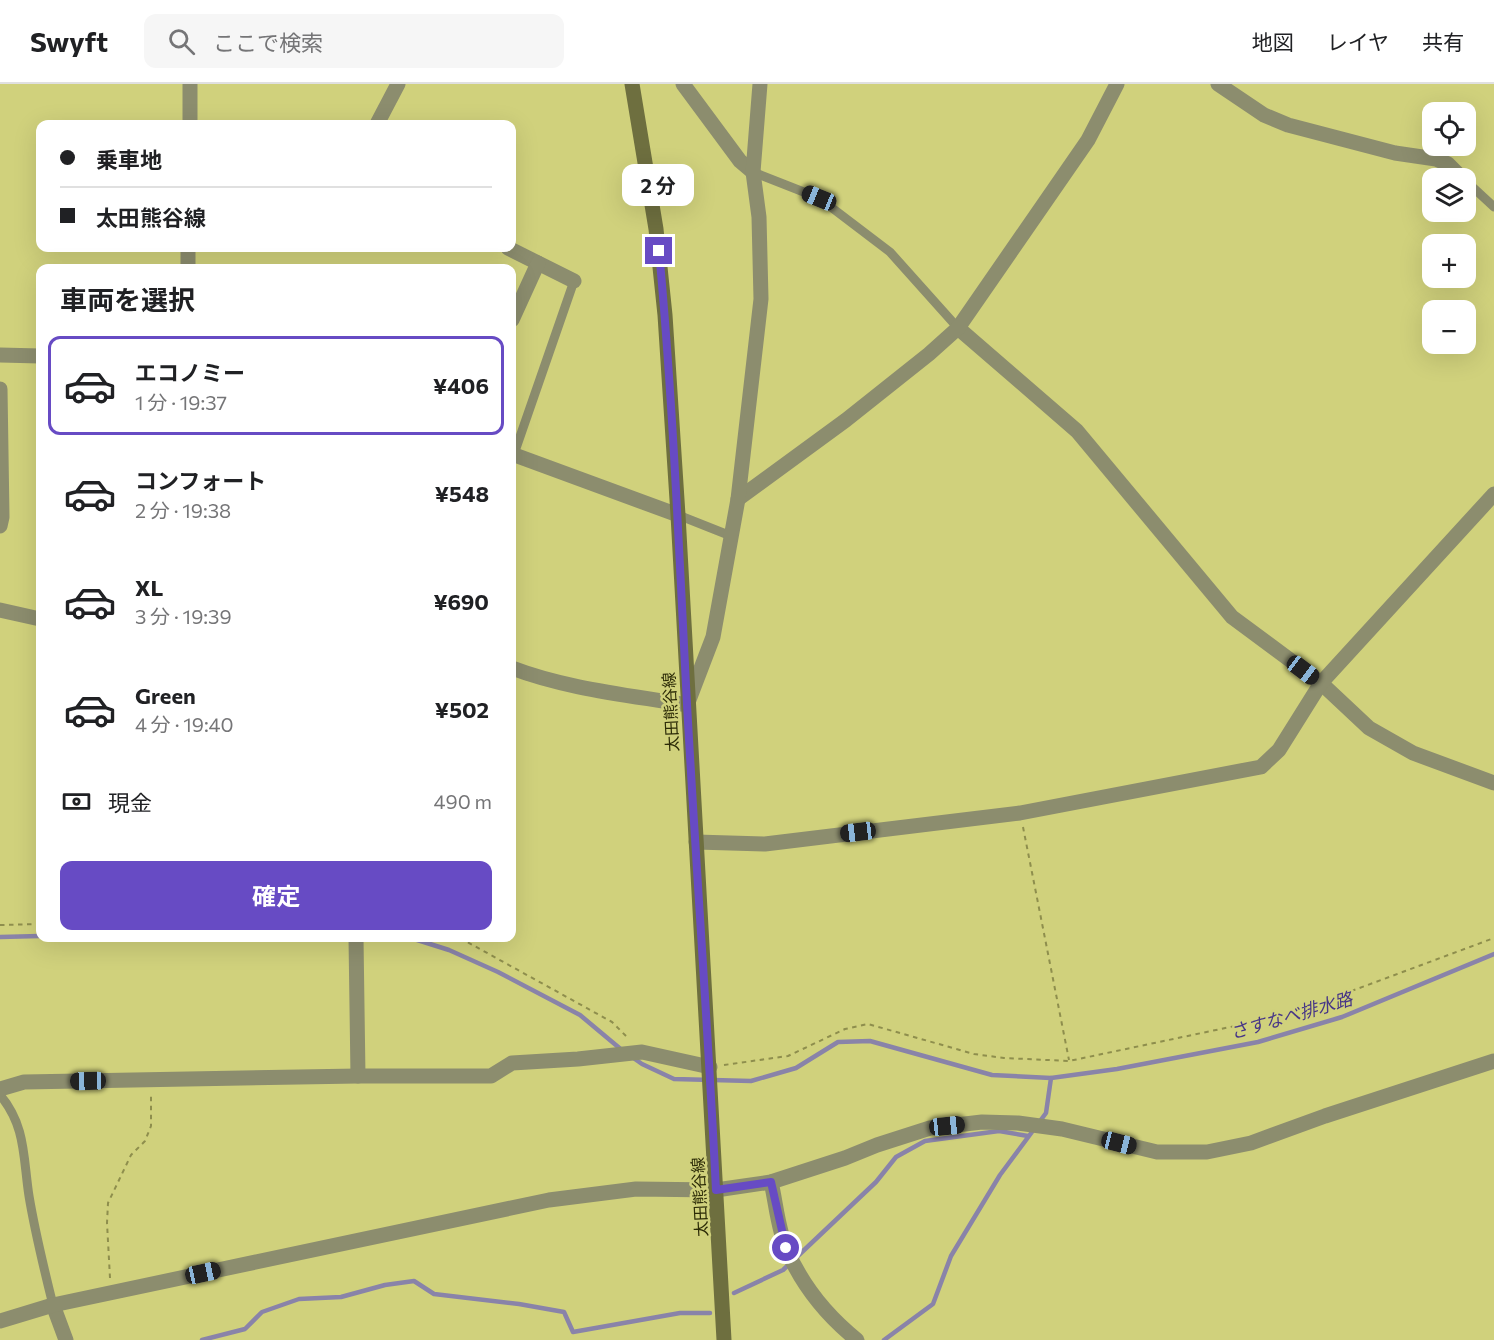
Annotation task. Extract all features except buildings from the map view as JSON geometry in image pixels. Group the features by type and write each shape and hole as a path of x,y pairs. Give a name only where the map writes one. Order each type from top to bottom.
{"main road":[{"name":"太田熊谷線","path":"632,84 656,229 665,315 724,1340"}],"street":[{"path":"190,84 190,120"},
{"path":"383,120 398,84"},
{"path":"683,84 741,161 753,172"},
{"path":"516,670 580,686 687,705 713,638 738,499 761,299 759,217 753,172 760,84"},
{"path":"738,499 846,420 958,328 1088,140 1117,84"},
{"path":"1218,84 1264,115 1288,125 1395,153 1436,159 1452,168"},
{"path":"516,252 574,281"},
{"path":"516,311 538,263"},
{"path":"958,328 1077,431 1232,616 1321,683 1369,728 1413,753 1494,783"},
{"path":"0,355 36,356"},
{"path":"0,389 2,517 0,526"},
{"path":"516,455 678,515"},
{"path":"696,842 765,844 1020,813 1261,767 1279,750 1321,683 1494,494"},
{"path":"0,610 36,618"},
{"path":"356,942 358,1076"},
{"path":"0,1089 24,1082 491,1076 512,1063 642,1052 710,1069"},
{"path":"0,1321 53,1305 549,1200 636,1189 716,1190 771,1182 930,1128 982,1122 1026,1124 1156,1152 1207,1152 1251,1143 1325,1116 1494,1061"},
{"path":"771,1182 788,1253 807,1288 834,1322 857,1340"},
{"path":"53,1305 66,1340"}],"lane":[{"path":"753,172 819,198 890,252 958,328"},
{"path":"1476,191 1494,207"},
{"path":"516,445 574,281"},
{"path":"678,515 731,536"},
{"path":"0,1095 20,1128 29,1195 53,1305"}],"path":[{"path":"1020,813 1069,1061"},
{"path":"0,925 36,924"},
{"path":"710,1069 788,1056 845,1029 868,1024 974,1054 1069,1061 1287,1015 1494,938"},
{"path":"467,942 612,1022 642,1052"},
{"path":"111,1293 108,1203 131,1155 146,1141 151,1126 152,1080"}],"waterway":[{"path":"0,937 36,936"},
{"path":"424,942 449,950 498,972 580,1015 623,1051"},
{"name":"さすなべ排水路","path":"632,1057 674,1079 751,1081 796,1068 838,1042 870,1041 992,1075 1051,1078 1117,1069 1258,1042 1342,1017 1494,954"},
{"path":"884,1340 933,1304 951,1256 1000,1175 1046,1113 1051,1078"},
{"path":"734,1293 783,1270 876,1182 896,1157 925,1141 999,1131 1028,1136"},
{"path":"202,1340 245,1329 262,1312 299,1299 341,1297 385,1285 414,1281 434,1294 564,1312 573,1332 680,1313 710,1313"}],"route":[{"path":"659,251 678,515 716,1190 771,1182 786,1248"}]}
